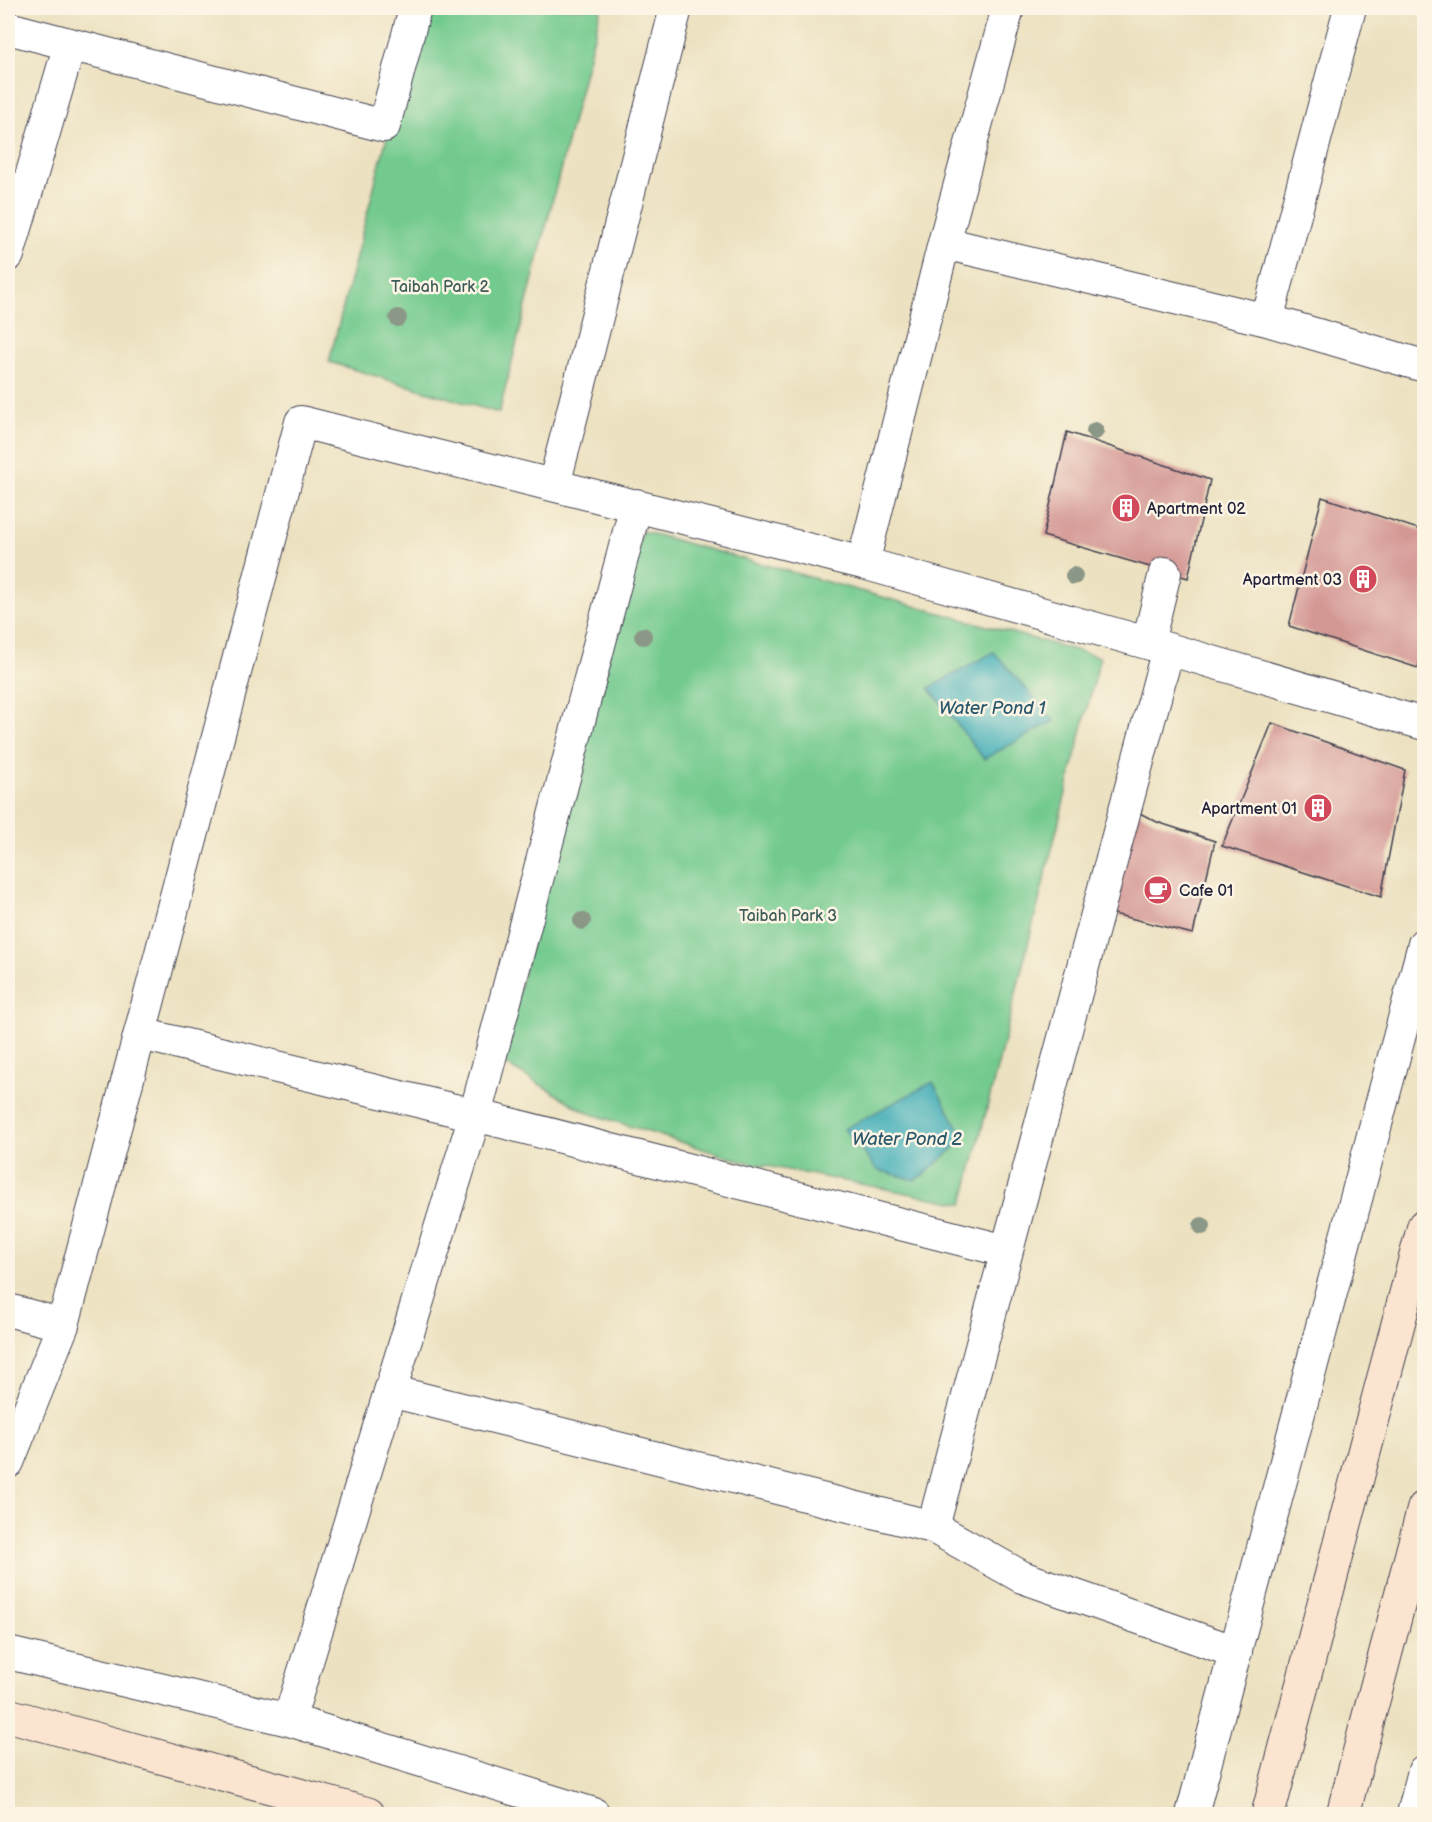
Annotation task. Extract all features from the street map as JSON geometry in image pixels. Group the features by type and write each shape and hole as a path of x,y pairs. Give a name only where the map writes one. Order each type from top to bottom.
{"main road":[{"path":"1268,1815 1425,1226"},
{"path":"1343,1815 1425,1508"},
{"path":"8,1715 368,1815"}],"street":[{"path":"8,28 384,126 415,8"},
{"path":"554,485 676,8"},
{"path":"863,563 944,243 1008,8"},
{"path":"1267,320 1350,8"},
{"path":"8,255 69,44"},
{"path":"944,243 1267,320 1425,366"},
{"path":"8,1462 63,1325 302,422 863,563 1425,724"},
{"path":"289,1720 475,1115 636,505"},
{"path":"933,1527 1006,1251 1158,646 1165,573"},
{"path":"1192,1815 1425,944"},
{"path":"141,1034 475,1115 1006,1251"},
{"path":"8,1310 63,1325"},
{"path":"390,1391 933,1527 1022,1577 1236,1652"},
{"path":"8,1653 289,1720 594,1815"},
{"path":"1413,1815 1425,1771"}],"green space":[{"name":"Taibah Park 2","path":"420,8 601,8 499,413 329,362"},
{"name":"Taibah Park 3","path":"642,531 1100,657 963,1204 741,1161 588,1113 500,1061"}],"water":[{"name":"Water Pond 1","path":"994,652 1054,721 984,759 929,688"},
{"name":"Water Pond 2","path":"933,1082 964,1139 924,1175 915,1180 877,1170 844,1129"}],"building":[{"name":"Apartment 02","path":"1067,432 1210,480 1188,578 1043,536"},
{"name":"Apartment 03","path":"1322,497 1424,531 1424,647 1418,668 1289,626"},
{"name":"Apartment 01","path":"1272,723 1405,770 1381,897 1222,846"},
{"name":"Cafe 01","path":"1134,810 1157,822 1215,841 1193,934 1106,912"}],"place":[{"name":"Apartment 02","path":"1126,508"},
{"name":"Apartment 03","path":"1363,579"},
{"name":"Apartment 01","path":"1318,808"},
{"name":"Cafe 01","path":"1158,890"}]}
